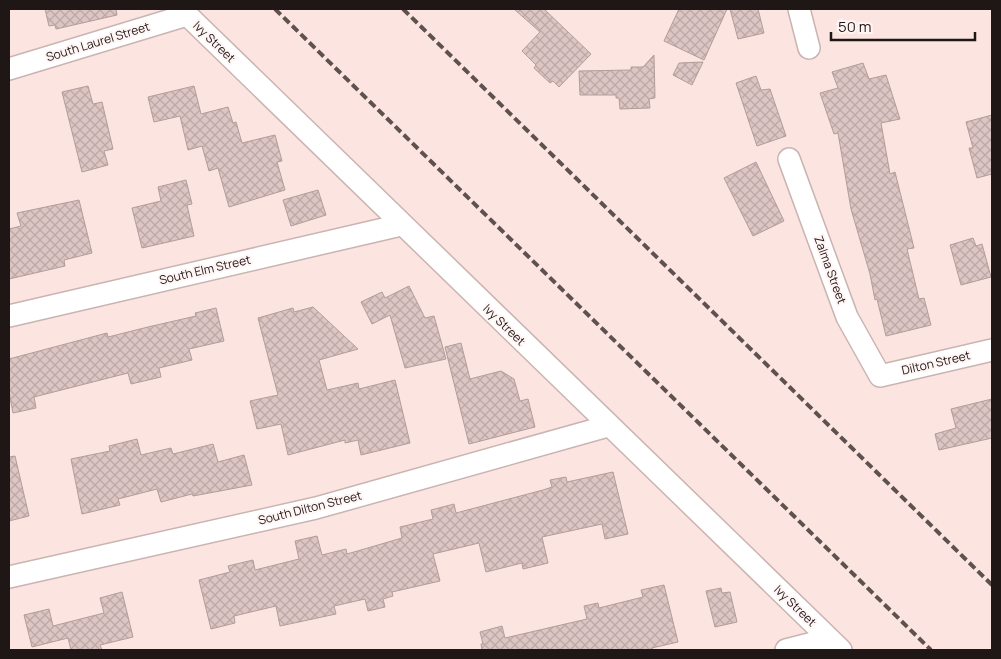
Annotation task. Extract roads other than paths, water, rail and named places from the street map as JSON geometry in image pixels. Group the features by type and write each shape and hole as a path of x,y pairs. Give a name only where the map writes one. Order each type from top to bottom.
{"street":[{"path":"799,9 809,48"},
{"name":"South Laurel Street","path":"9,69 184,12"},
{"name":"Ivy Street","path":"184,12 835,645"},
{"name":"Zalma Street","path":"789,159 847,317 880,376"},
{"name":"South Elm Street","path":"9,316 401,225"},
{"name":"Dilton Street","path":"880,376 992,350"},
{"name":"South Dilton Street","path":"9,576 316,508 608,426"},
{"path":"786,650 835,645"}],"railway":[{"path":"275,9 931,650"},
{"path":"403,9 992,585"}]}
